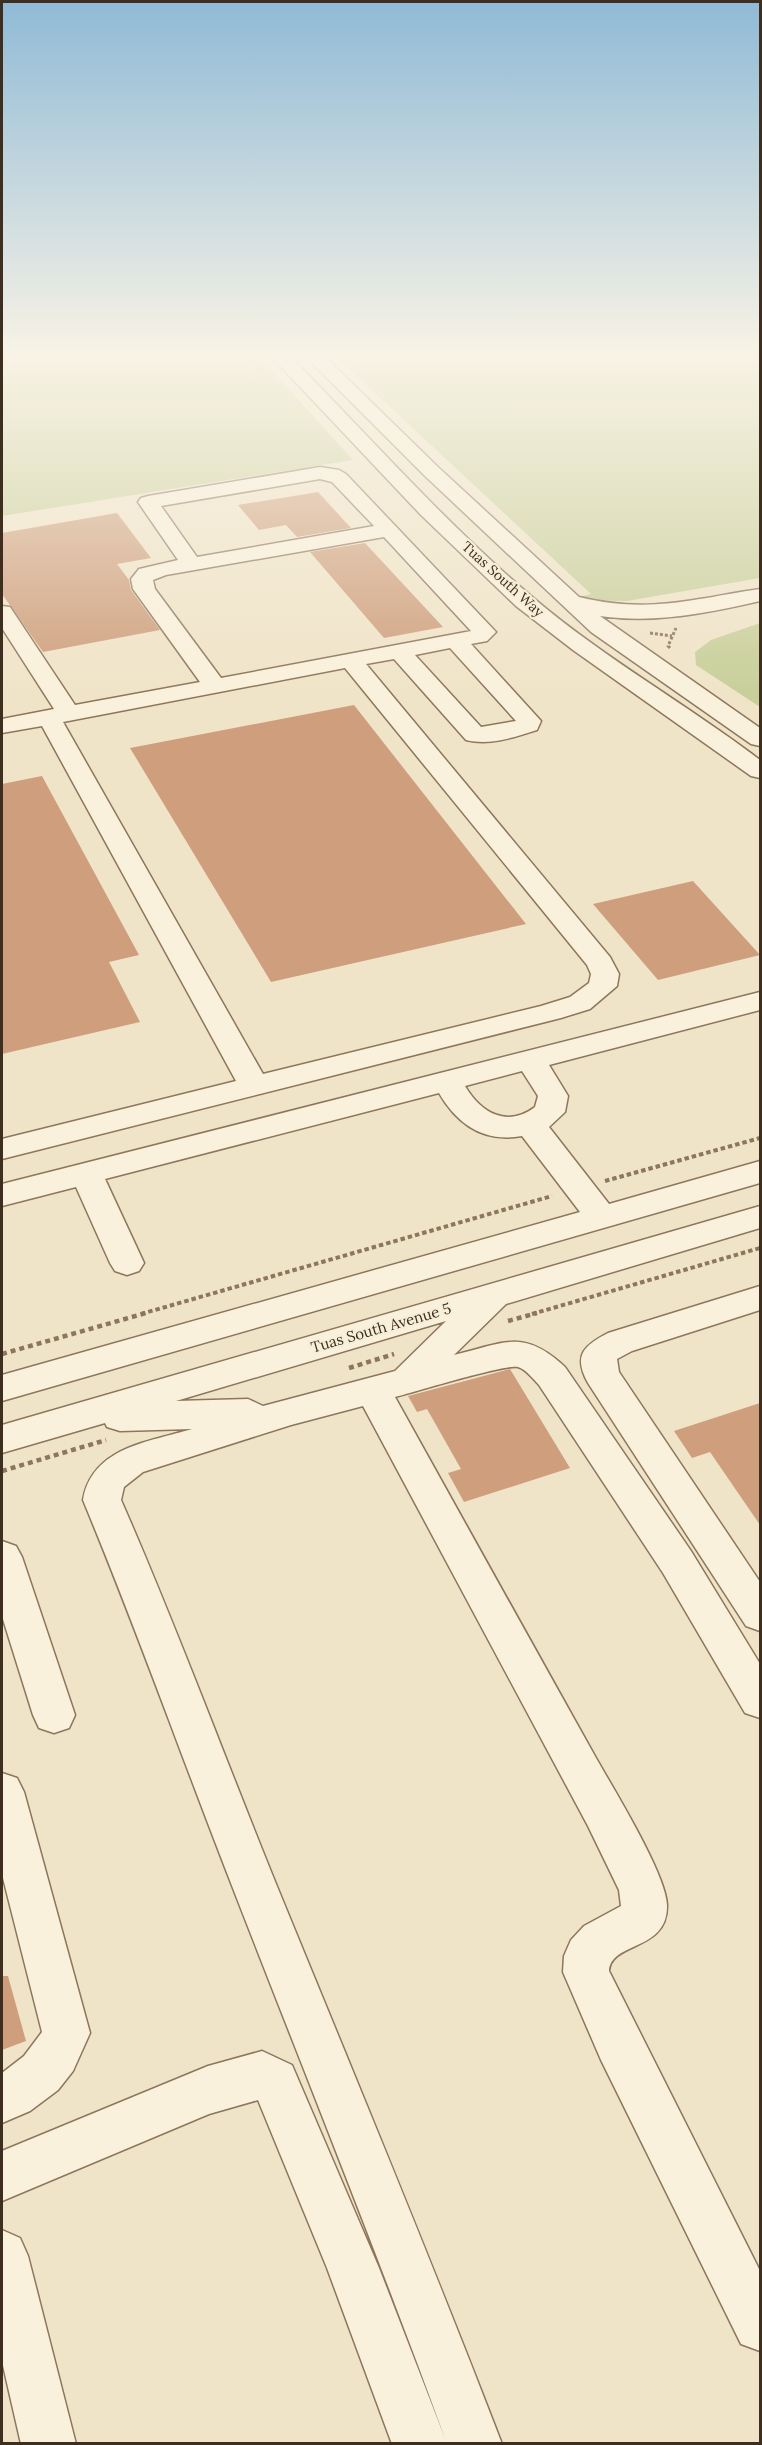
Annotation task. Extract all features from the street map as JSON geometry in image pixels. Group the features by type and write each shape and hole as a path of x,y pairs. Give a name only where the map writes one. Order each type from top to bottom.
{"street":[{"name":"Tuas South Way","path":"387,466 523,600 561,631 760,771"},
{"name":"Tuas South Way","path":"428,466 567,600 599,627 663,657 760,739"},
{"path":"2,726 399,651 485,632 339,478 327,473 148,502 192,564"},
{"path":"215,686 141,584 147,574 389,530"},
{"path":"663,657 646,646 648,633 681,617 760,596"},
{"path":"567,600 596,610 621,614 681,617"},
{"path":"2,612 58,715 157,915 254,1086"},
{"path":"399,651 475,735 506,732 530,725 529,721 455,640"},
{"path":"2,1149 551,1012 580,1003 603,986 605,974 600,963 350,660"},
{"path":"2,1195 760,1001"},
{"path":"447,1081 467,1111 477,1119 503,1127 530,1124 549,1112 553,1096 530,1059"},
{"path":"530,1124 601,1217"},
{"path":"2,1388 760,1172"},
{"path":"86,1173 127,1263"},
{"name":"Tuas South Avenue 5","path":"2,1439 760,1217"},
{"path":"476,2444 397,2237 247,1866 154,1623 102,1500 103,1491 114,1471 130,1462 289,1412 378,1374 450,1338 495,1294"},
{"path":"760,1298 620,1342 599,1353 601,1374 760,1614"},
{"path":"378,1374 521,1353 535,1360 552,1376 677,1562 760,1700"},
{"path":"378,1374 641,1888 644,1905 642,1919 600,1941 587,1956 586,1971 618,2043 760,2325"},
{"path":"72,1419 289,1412"},
{"path":"2,1557 54,1715"},
{"path":"2,1792 66,2033 61,2049 44,2069 21,2091 2,2099"},
{"path":"2,2176 208,2090 262,2075 275,2082 353,2268 420,2444"},
{"path":"2,2256 49,2444"}],"path":[{"path":"663,657 681,617"},
{"path":"2,1354 760,1138"},
{"path":"450,1338 760,1248"},
{"path":"2,1471 113,1438"}],"green space":[{"path":"2,466 315,466 2,516"},
{"path":"454,466 760,466 760,578 627,601 567,600 591,594"},
{"path":"760,623 760,707 696,665 695,652 711,640"}],"building":[{"path":"318,492 351,528 297,537 286,525 259,530 238,505"},
{"path":"117,513 151,558 117,564 129,580 131,590 160,630 43,652 2,594 2,533"},
{"path":"365,543 443,627 384,638 310,552"},
{"path":"354,705 526,924 271,982 130,748"},
{"path":"42,776 139,955 109,962 140,1022 2,1054 2,784"},
{"path":"693,881 760,955 658,980 593,904"},
{"path":"510,1369 570,1468 464,1502 448,1473 461,1469 427,1409 417,1412 408,1396"},
{"path":"760,1403 760,1525 710,1452 692,1458 674,1431"},
{"path":"2,1976 8,1976 26,2041 2,2050"}]}
